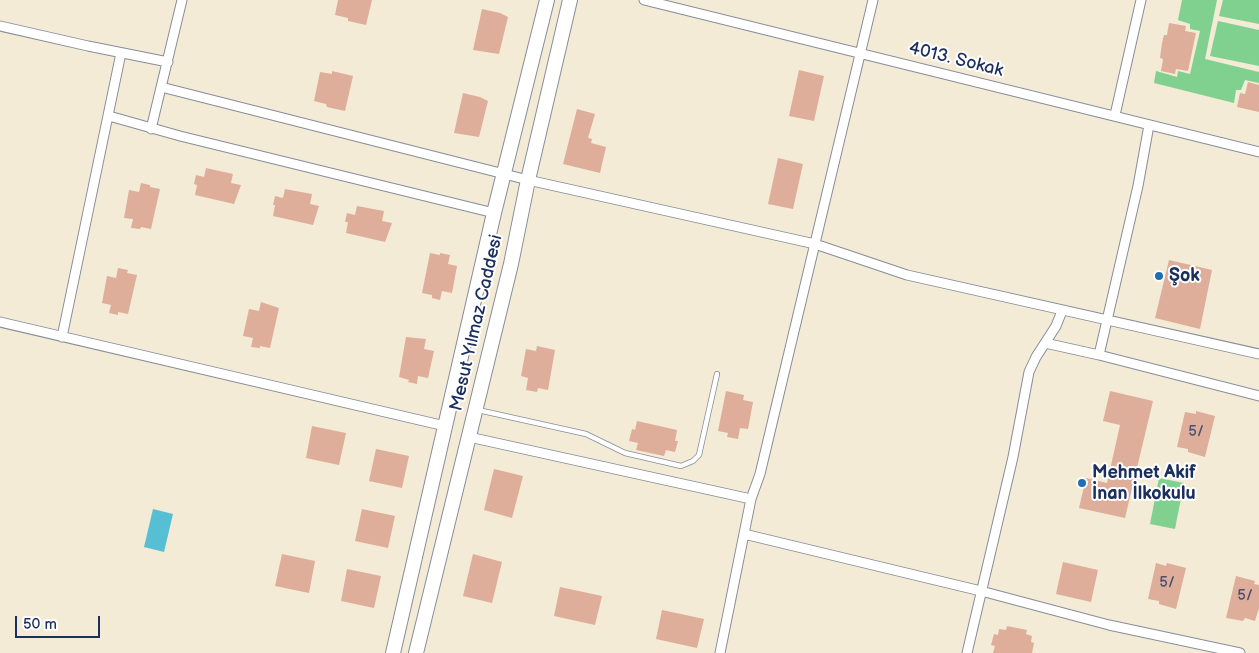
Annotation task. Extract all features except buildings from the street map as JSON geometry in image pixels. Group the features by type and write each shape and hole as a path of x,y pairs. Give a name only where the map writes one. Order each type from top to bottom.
{"main road":[{"name":"Mesut Yılmaz Caddesi","path":"393,653 494,213 547,0"},
{"name":"Mesut Yılmaz Caddesi","path":"416,653 511,264 528,180 570,0"}],"street":[{"path":"151,129 182,0"},
{"name":"4013. Sokak","path":"644,0 1259,152"},
{"path":"720,653 751,498 760,474 873,0"},
{"path":"1115,115 1140,0"},
{"path":"0,26 168,62"},
{"path":"62,337 121,53"},
{"path":"162,87 528,180 815,244 907,275 1259,354"},
{"path":"109,116 151,129 494,213"},
{"path":"1099,355 1138,186 1149,125"},
{"path":"967,653 1014,457 1029,372 1056,326 1062,310"},
{"path":"0,322 445,426"},
{"path":"1045,344 1099,355 1259,396"},
{"path":"469,437 751,498"},
{"path":"744,534 981,591 1109,625 1240,653"}],"lane":[{"path":"476,410 586,434 625,453 681,466 693,461 699,455 717,374"}],"green space":[{"path":"1182,0 1217,0 1205,59 1259,72 1259,83 1245,80 1241,90 1236,90 1234,103 1154,83 1156,71 1177,77 1178,71 1190,74 1200,31 1190,29 1190,24 1178,20"},
{"path":"1223,0 1259,0 1259,24 1219,16"},
{"path":"1218,21 1259,30 1259,66 1210,56"},
{"path":"1159,478 1184,483 1175,529 1150,524"}],"water":[{"path":"153,509 173,514 164,552 144,547"}],"place":[{"name":"Şok","path":"1159,276"},
{"name":"Mehmet Akif İnan İlkokulu","path":"1082,483"}]}
